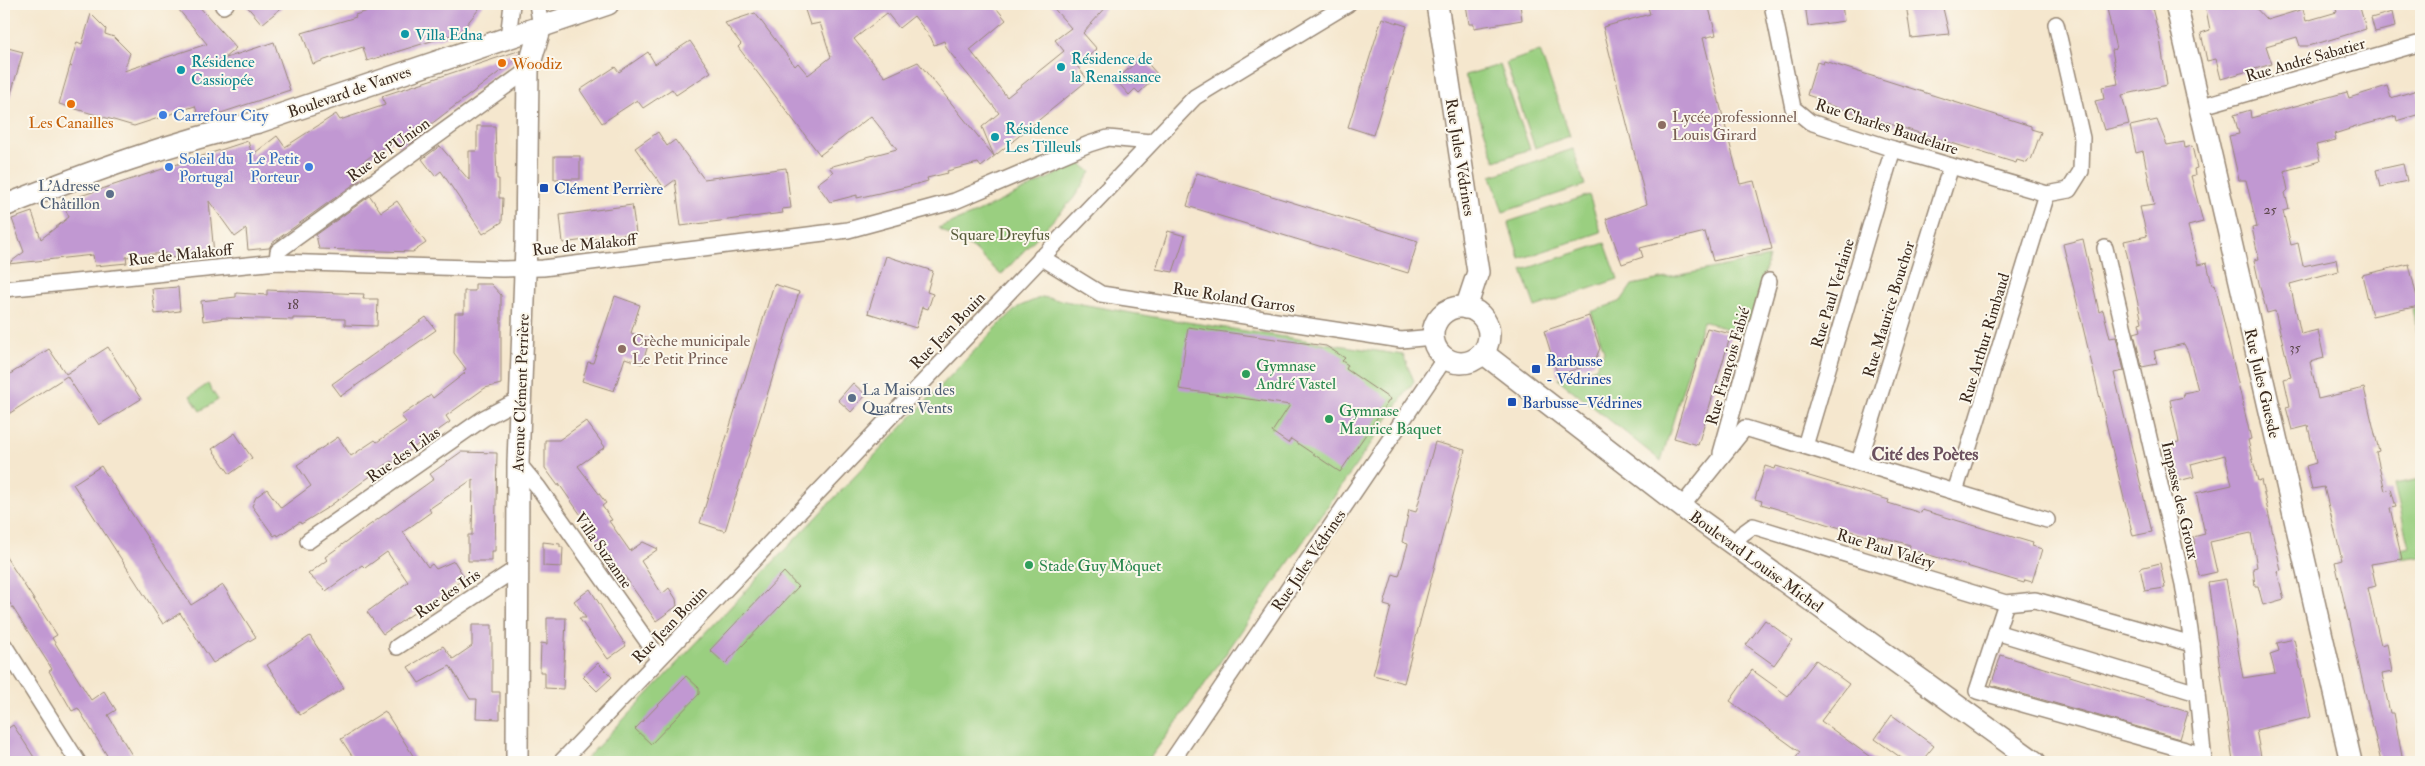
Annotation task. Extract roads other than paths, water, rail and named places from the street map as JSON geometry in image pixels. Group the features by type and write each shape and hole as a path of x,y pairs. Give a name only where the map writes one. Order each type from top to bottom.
{"street":[{"path":"508,38 512,4"},
{"path":"537,4 541,26"},
{"name":"Boulevard de Vanves","path":"4,206 75,178 214,132 259,122 608,4"},
{"name":"Rue Jean Bouin","path":"561,762 1195,96 1348,4"},
{"name":"Rue Jules Védrines","path":"1437,4 1478,272 1466,308"},
{"name":"Rue Charles Baudelaire","path":"1772,4 1793,108 1810,122 1893,150 2047,194"},
{"name":"Rue Jules Guesde","path":"2176,4 2351,762"},
{"path":"2047,194 2069,190 2081,171 2082,138 2056,24"},
{"name":"Avenue Clément Perrière","path":"517,762 518,463 525,268 528,70 541,26"},
{"name":"Rue André Sabatier","path":"2199,108 2421,44"},
{"name":"Rue de l'Union","path":"277,262 278,251 528,70"},
{"name":"Rue de Malakoff","path":"4,289 277,262 525,268 848,230 955,201 1089,144 1108,138 1151,142"},
{"name":"Rue Paul Verlaine","path":"1804,446 1893,150"},
{"name":"Rue Maurice Bouchor","path":"1859,462 1951,166"},
{"name":"Rue Arthur Rimbaud","path":"1955,492 2047,194"},
{"name":"Impasse des Groux","path":"2105,248 2183,584 2192,644 2203,758"},
{"name":"Rue Roland Garros","path":"1041,257 1101,294 1401,340 1433,337"},
{"name":"Rue François Fabié","path":"1719,461 1769,281"},
{"path":"1466,308 1478,313 1487,324 1488,343 1483,353 1477,359 1463,364 1454,363 1445,358 1436,348 1433,337 1436,323 1442,315 1450,310 1466,308"},
{"name":"Boulevard Louise Michel","path":"1483,353 1733,544 2035,762"},
{"name":"Rue Jules Védrines","path":"1171,762 1445,358"},
{"name":"Rue des Lilas","path":"308,541 484,418 520,399"},
{"path":"1682,506 1745,428 2047,520"},
{"name":"Villa Suzanne","path":"518,463 538,487 660,658"},
{"name":"Rue Paul Valéry","path":"1733,544 1753,526 2006,603"},
{"name":"Rue des Iris","path":"397,647 517,568"},
{"path":"1964,709 1977,691 2006,603 2035,600 2192,644"},
{"path":"1996,632 2197,693"},
{"path":"4,645 78,762"},
{"path":"1977,691 2203,758"}],"place":[{"name":"Villa Edna","path":"405,34"},
{"name":"Woodiz","path":"502,63"},
{"name":"Résidence de la Renaissance","path":"1061,67"},
{"name":"Résidence Cassiopée","path":"181,70"},
{"name":"Les Canailles","path":"71,104"},
{"name":"Carrefour City","path":"163,115"},
{"name":"Lycée professionnel Louis Girard","path":"1662,125"},
{"name":"Résidence Les Tilleuls","path":"995,137"},
{"name":"Soleil du Portugal","path":"169,167"},
{"name":"Le Petit Porteur","path":"309,167"},
{"name":"Clément Perrière","path":"544,188"},
{"name":"L'Adresse Châtillon","path":"110,194"},
{"name":"Crèche municipale Le Petit Prince","path":"622,349"},
{"name":"Barbusse - Védrines","path":"1536,369"},
{"name":"Gymnase André Vastel","path":"1246,374"},
{"name":"La Maison des Quatres Vents","path":"852,398"},
{"name":"Barbusse–Védrines","path":"1512,402"},
{"name":"Gymnase Maurice Baquet","path":"1329,419"},
{"name":"Stade Guy Môquet","path":"1029,565"}],"district":[{"name":"Cité des Poètes","path":"1925,454"}],"park label":[{"name":"Square Dreyfus","path":"1000,234"}]}
